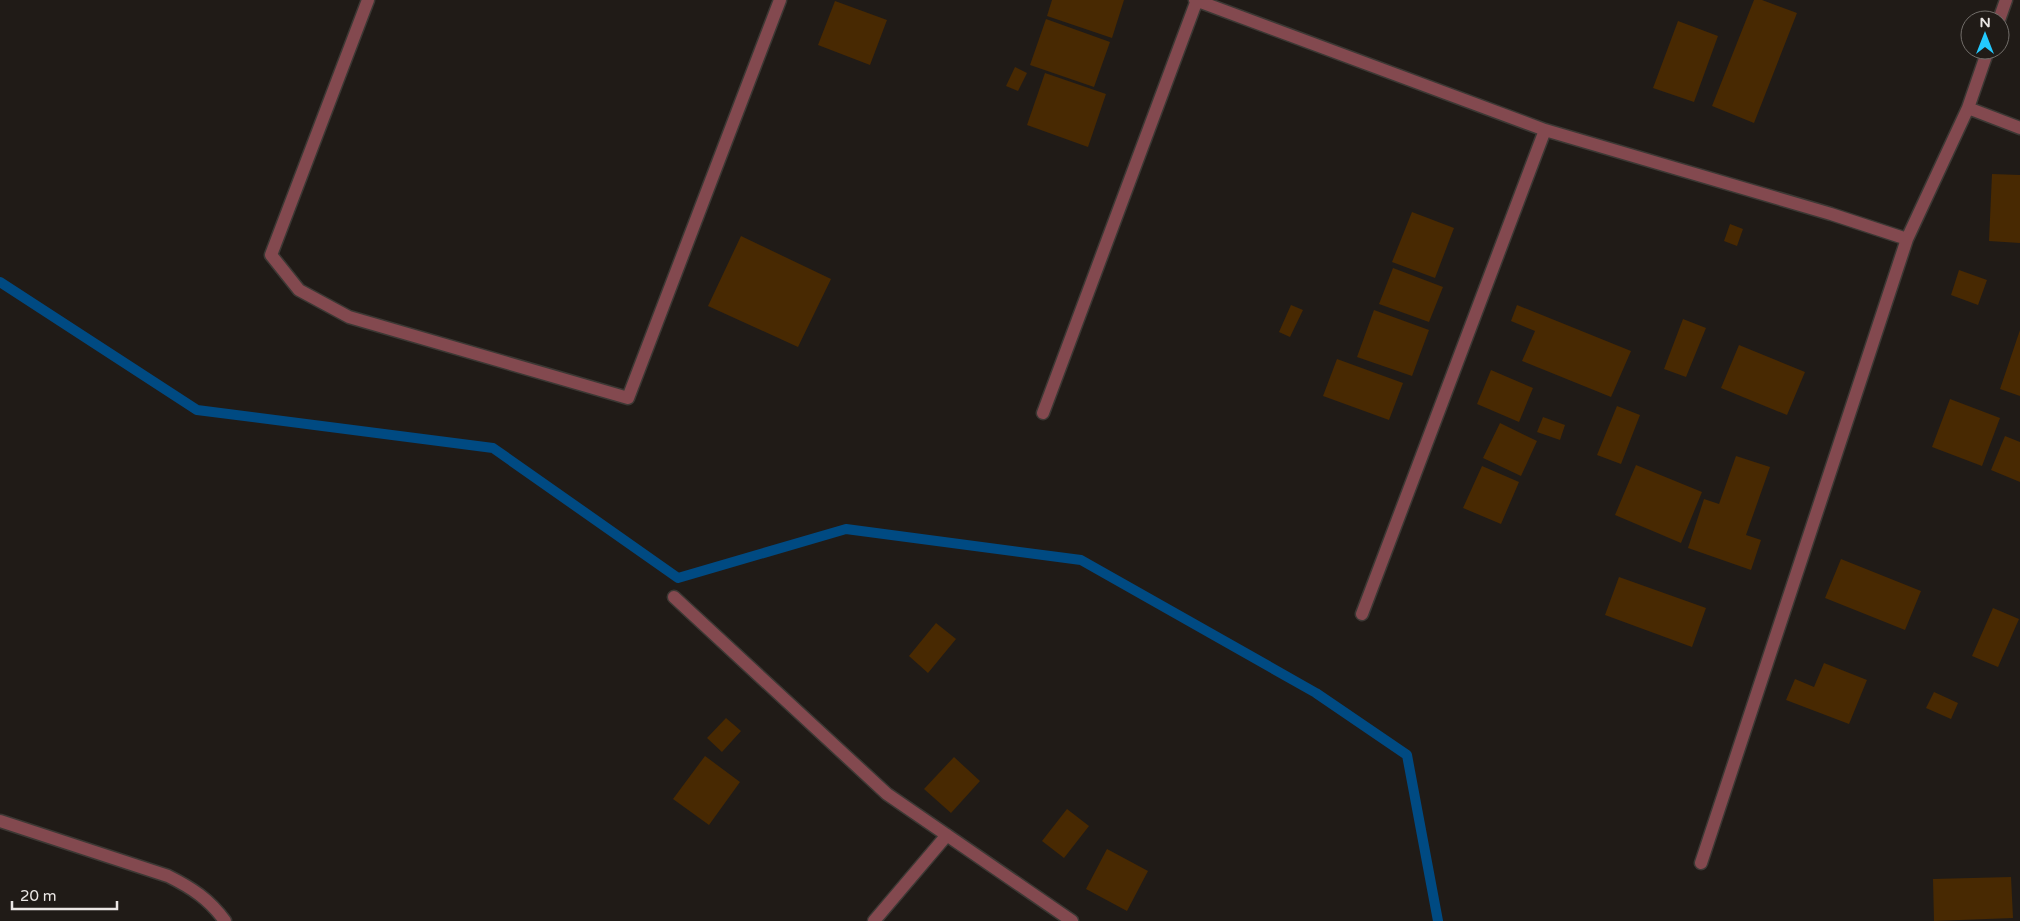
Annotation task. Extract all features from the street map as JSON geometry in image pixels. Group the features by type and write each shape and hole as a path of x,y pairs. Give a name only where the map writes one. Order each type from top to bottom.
{"street":[{"path":"368,0 271,255 299,290 349,317 628,398 780,0"},
{"path":"1043,412 1196,0 1545,130 1831,214 1907,239"},
{"path":"1701,863 1907,239 1968,108 1985,60"},
{"path":"1968,108 2020,128"},
{"path":"1362,614 1545,130"},
{"path":"674,597 887,794 1072,921"},
{"path":"0,822 168,876 192,888 217,909 225,921"},
{"path":"874,921 946,835"}],"building":[{"path":"1052,0 1124,0 1112,38 1047,16"},
{"path":"1754,0 1762,0 1797,13 1754,123 1712,106"},
{"path":"835,1 887,20 870,65 818,45"},
{"path":"1046,19 1110,42 1094,87 1030,65"},
{"path":"1678,21 1718,36 1694,102 1653,88"},
{"path":"1015,67 1027,73 1018,91 1006,86"},
{"path":"1045,73 1106,94 1088,147 1027,125"},
{"path":"1992,174 2020,175 2020,243 1989,241"},
{"path":"1412,212 1454,228 1435,278 1392,262"},
{"path":"1730,224 1743,229 1737,246 1724,241"},
{"path":"741,236 831,279 798,347 708,306"},
{"path":"1393,268 1443,287 1429,322 1379,304"},
{"path":"1959,270 1987,280 1978,305 1951,295"},
{"path":"1291,305 1303,310 1290,337 1279,332"},
{"path":"1517,305 1631,351 1611,397 1522,361 1535,331 1511,321"},
{"path":"1374,310 1429,330 1412,376 1357,357"},
{"path":"1683,319 1706,328 1686,377 1664,369"},
{"path":"2020,330 2020,396 2000,389"},
{"path":"1739,345 1805,372 1787,415 1721,388"},
{"path":"1337,359 1403,383 1389,420 1323,396"},
{"path":"1491,370 1533,388 1519,422 1477,404"},
{"path":"1950,399 2000,418 1982,466 1932,447"},
{"path":"1617,406 1640,415 1621,464 1597,455"},
{"path":"1543,417 1565,425 1560,440 1537,432"},
{"path":"1500,423 1537,441 1521,476 1483,458"},
{"path":"2005,436 2020,442 2020,482 1991,470"},
{"path":"1736,456 1770,467 1746,535 1761,540 1751,570 1688,548 1704,499 1719,504"},
{"path":"1636,465 1702,492 1681,543 1615,515"},
{"path":"1482,466 1519,482 1501,524 1463,508"},
{"path":"1841,559 1921,591 1905,630 1825,598"},
{"path":"1619,577 1706,608 1692,647 1605,615"},
{"path":"1993,608 2019,619 1998,667 1972,656"},
{"path":"936,623 956,639 928,673 909,656"},
{"path":"1824,663 1867,680 1849,724 1786,700 1795,679 1814,687"},
{"path":"1934,692 1958,703 1951,719 1926,708"},
{"path":"726,718 741,731 722,752 707,738"},
{"path":"705,756 740,782 709,825 673,799"},
{"path":"954,757 980,781 951,813 924,789"},
{"path":"1067,809 1089,826 1064,858 1042,841"},
{"path":"1107,849 1148,871 1127,911 1086,889"},
{"path":"2011,877 2013,918 1934,921 1933,879"}],"waterway":[{"path":"0,282 197,410 493,448 678,578 846,529 1081,560 1316,693 1407,755 1438,921"}]}
